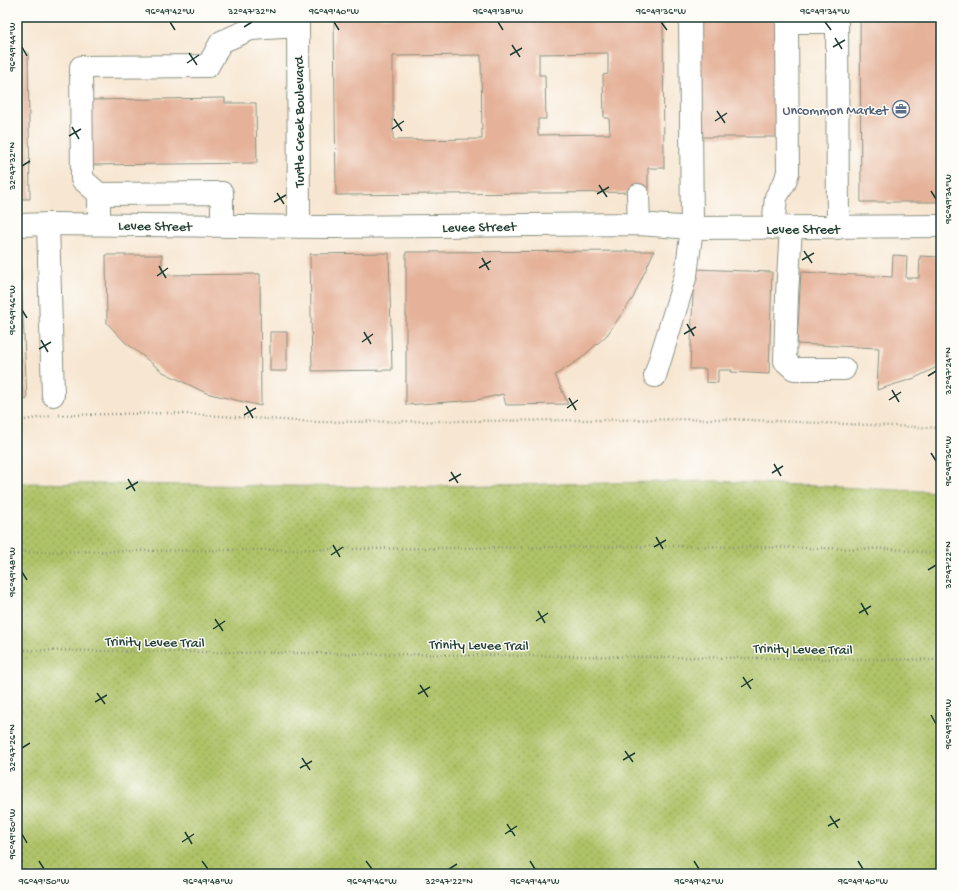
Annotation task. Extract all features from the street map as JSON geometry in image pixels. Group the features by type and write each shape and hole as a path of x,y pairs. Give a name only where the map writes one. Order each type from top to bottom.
{"street":[{"path":"655,376 686,274 692,228 690,17"},
{"path":"838,228 837,19 786,22 788,172 785,182 776,197 782,228 787,295 785,361 794,369 844,369"},
{"path":"222,226 222,193 100,194 82,179 81,67 208,66 221,42 251,30 298,22"},
{"name":"Turtle Creek Boulevard","path":"298,22 299,227"},
{"path":"99,224 100,194"},
{"path":"638,195 638,224"},
{"path":"48,224 53,395"},
{"name":"Levee Street","path":"17,225 99,224 299,227 638,224 692,228 941,226"}],"path":[{"path":"17,421 61,414 171,413 316,422 727,419 941,428"},
{"path":"17,552 670,546 891,549 941,554"},
{"name":"Trinity Levee Trail","path":"17,650 941,660"}],"green space":[{"path":"715,481 941,492 941,874 17,874 17,483 383,487"}],"building":[{"path":"334,17 663,17 664,168 648,168 648,192 336,195","holes":["608,53 608,74 603,75 604,118 609,118 610,134 538,135 538,119 546,119 545,75 539,75 539,54","481,55 482,139 393,140 393,56"]},
{"path":"700,17 778,17 779,137 701,137"},
{"name":"Uncommon Market","path":"860,17 941,17 941,202 861,202"},
{"path":"17,52 28,52 30,199 17,199"},
{"path":"225,98 225,103 256,103 257,163 89,165 88,100"},
{"path":"654,251 633,298 607,335 579,360 555,375 568,404 506,405 503,394 477,400 406,405 406,252"},
{"path":"389,253 392,370 312,371 310,254"},
{"path":"106,255 162,255 162,275 260,274 261,406 206,393 163,372 125,342 107,323"},
{"path":"893,255 907,256 906,278 919,278 920,256 941,257 941,365 915,378 877,390 879,348 797,344 801,272 892,277"},
{"path":"17,256 20,256 27,399 17,400"},
{"path":"694,269 772,272 769,374 718,370 718,383 706,382 706,369 690,369"},
{"path":"270,332 287,332 287,371 270,371"}],"place":[{"name":"Uncommon Market","path":"901,109"}]}
